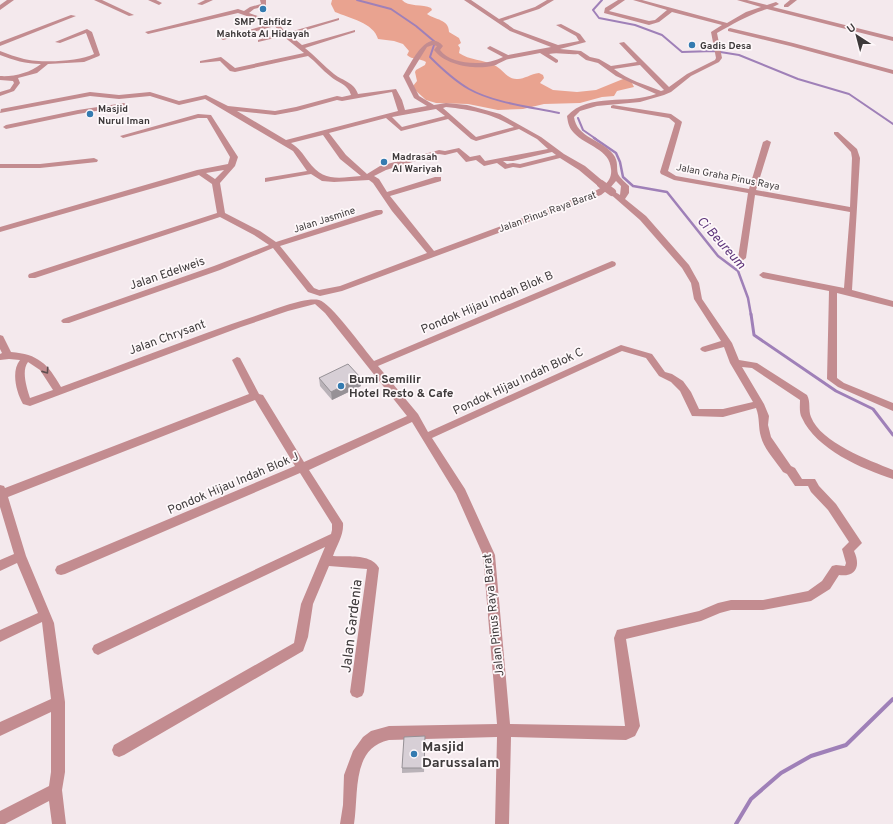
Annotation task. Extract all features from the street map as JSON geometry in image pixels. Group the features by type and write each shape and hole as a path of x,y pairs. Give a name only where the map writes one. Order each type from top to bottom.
{"street":[{"path":"0,8 11,0"},
{"path":"97,0 131,15"},
{"path":"200,4 210,0"},
{"path":"246,12 252,8 264,5 263,0"},
{"path":"467,0 498,21 521,34 560,48"},
{"path":"498,21 537,8 551,0"},
{"path":"622,0 607,9 606,12 649,23 657,21 672,9"},
{"path":"636,0 893,72"},
{"path":"740,0 768,4 791,10 866,30 893,40"},
{"path":"786,6 794,0"},
{"path":"726,26 736,15 761,3"},
{"path":"621,200 625,193 625,186 615,175 616,164 611,155 579,133 570,122 570,116 576,110 595,104 634,101 665,92 690,75 712,65 719,58 714,32 748,13 768,4 786,6 791,10"},
{"path":"148,32 238,11 246,12 276,24 284,34 302,47 333,76 346,83 353,90 355,97"},
{"path":"0,44 73,16"},
{"path":"248,18 258,17"},
{"path":"260,41 337,20"},
{"path":"223,38 276,24"},
{"path":"542,52 584,42 578,35 559,25"},
{"path":"866,30 893,34"},
{"path":"0,53 24,61 46,62 87,59 93,58 97,55 89,32 87,31 58,42"},
{"path":"302,47 353,31"},
{"path":"520,127 476,139 473,138 435,106 416,96 406,76 425,46 435,43 440,46 438,50 439,55 458,62 488,65 507,56 557,50 560,52 570,53 579,52 588,59 593,59 602,63 618,75 665,92"},
{"path":"622,43 642,63 665,92"},
{"path":"490,48 507,56"},
{"path":"542,52 556,62"},
{"path":"202,62 220,59 232,70 235,70 309,54"},
{"path":"0,78 35,72 46,62"},
{"path":"612,68 642,63"},
{"path":"0,94 12,90 17,83 16,79 11,77"},
{"path":"227,108 275,113 297,109 336,98 342,99 394,90 399,100 402,112"},
{"path":"124,105 68,114 3,128 0,111 90,94 119,97 145,94 179,103 206,97 296,149 312,172 325,179 334,180 368,178 370,175 383,168 439,152 445,153 459,150 467,159 477,157 484,164 553,150"},
{"path":"63,100 68,114"},
{"name":"Jalan Graha Pinus Raya","path":"595,104 675,118 679,122 664,173 679,179 854,210"},
{"path":"284,143 402,112 446,105 478,109 498,115 539,138 553,150 582,168 643,218 682,261 695,283 698,299 727,343 735,363 760,404 764,416 763,425 766,438 787,470 790,471 798,482 811,482 815,489 832,507 856,543 848,549 852,559 851,567 847,571 836,570 826,585 811,596 763,605 731,605 718,608 701,616 621,634 620,638 632,726 630,731 626,733 504,730 389,734 376,736 368,742 358,756 351,775 350,806 347,824"},
{"path":"123,136 198,116 209,116 234,157 230,166 216,183"},
{"path":"387,116 402,129 449,117"},
{"path":"325,133 343,157 368,178 376,181 395,209 432,254"},
{"path":"836,133 854,151 856,158 848,292"},
{"path":"742,258 752,192 767,142"},
{"path":"498,160 505,167 513,165 520,166 562,156"},
{"path":"0,166 40,166 94,160"},
{"path":"0,230 200,172 230,166"},
{"path":"32,276 221,214 216,183 200,172"},
{"path":"268,180 312,172"},
{"name":"Jalan Pinus Raya Barat","path":"318,298 598,193 610,186 615,175"},
{"path":"385,195 438,179"},
{"name":"Jalan Jasmine","path":"275,245 379,212"},
{"name":"Jalan Pinus Raya Barat","path":"221,214 257,233 275,245 414,417 460,492 489,555 504,730 502,824"},
{"name":"Jalan Edelweis","path":"66,321 217,268 275,245"},
{"name":"Pondok Hijau Indah Blok B","path":"372,365 612,264"},
{"path":"763,275 833,288 893,304"},
{"path":"833,288 832,379 840,385 893,407"},
{"name":"Jalan Chrysant","path":"27,357 21,364 20,372 22,393 26,401 34,401 318,298"},
{"path":"0,338 4,356 27,357 40,363 59,391"},
{"path":"705,349 727,343"},
{"name":"Pondok Hijau Indah Blok C","path":"426,437 621,348 649,356 662,374 670,376 687,393 696,413 723,412 760,404"},
{"path":"119,750 299,647 307,604 338,530 337,523 260,398 255,396 237,360"},
{"path":"735,363 752,364 804,398 805,416 814,429 824,438 844,453 893,475"},
{"path":"59,824 55,790 58,772 58,702 48,623 20,556 1,493 255,396"},
{"name":"Pondok Hijau Indah Blok J","path":"61,570 302,468 414,417"},
{"path":"98,649 336,536"},
{"path":"0,566 20,556"},
{"name":"Jalan Gardenia","path":"325,561 368,563 373,568 357,692"},
{"path":"0,636 45,615"},
{"path":"0,729 58,702"},
{"path":"0,819 55,790"}],"shaded area":[{"path":"332,0 402,0 408,4 431,8 432,10 427,14 444,22 447,25 449,32 459,38 461,43 458,45 460,48 459,53 494,65 514,79 520,79 539,73 543,75 544,78 540,83 553,90 577,92 596,90 623,79 630,79 634,87 617,91 614,96 602,97 580,103 544,104 523,109 498,110 468,104 436,103 426,100 414,89 413,86 417,81 416,70 425,65 426,62 409,57 407,55 409,51 403,44 378,39 376,33 366,25 335,12 331,4"}],"building":[{"path":"348,364 360,377 331,392 319,378"},
{"name":"Masjid Darussalam","path":"425,736 424,768 402,768 404,737"}],"waterway":[{"path":"357,0 391,9 416,26 435,42 430,57 443,70 469,89 501,101 559,113"},
{"name":"Ci Beureum","path":"602,0 593,10 599,18 635,25 662,35 682,52 714,51 739,55 798,79 849,94 893,124"},
{"name":"Ci Beureum","path":"578,118 583,130 596,139"},
{"name":"Ci Beureum","path":"594,138 616,153 620,162 623,177 633,186 667,192 718,256 738,271 748,298 751,315"},
{"name":"Ci Beureum","path":"751,314 754,335 836,391 873,409 893,435"},
{"name":"Ci Beureum","path":"736,824 751,799 781,773 811,756 846,745 893,699"}],"place":[{"name":"SMP Tahfidz Mahkota Al Hidayah","path":"263,9"},
{"name":"Gadis Desa","path":"692,45"},
{"name":"Masjid Nurul Iman","path":"90,114"},
{"name":"Madrasah Al Wariyah","path":"384,162"},
{"name":"Bumi Semilir Hotel Resto & Cafe","path":"341,386"},
{"name":"Masjid Darussalam","path":"414,754"}]}
